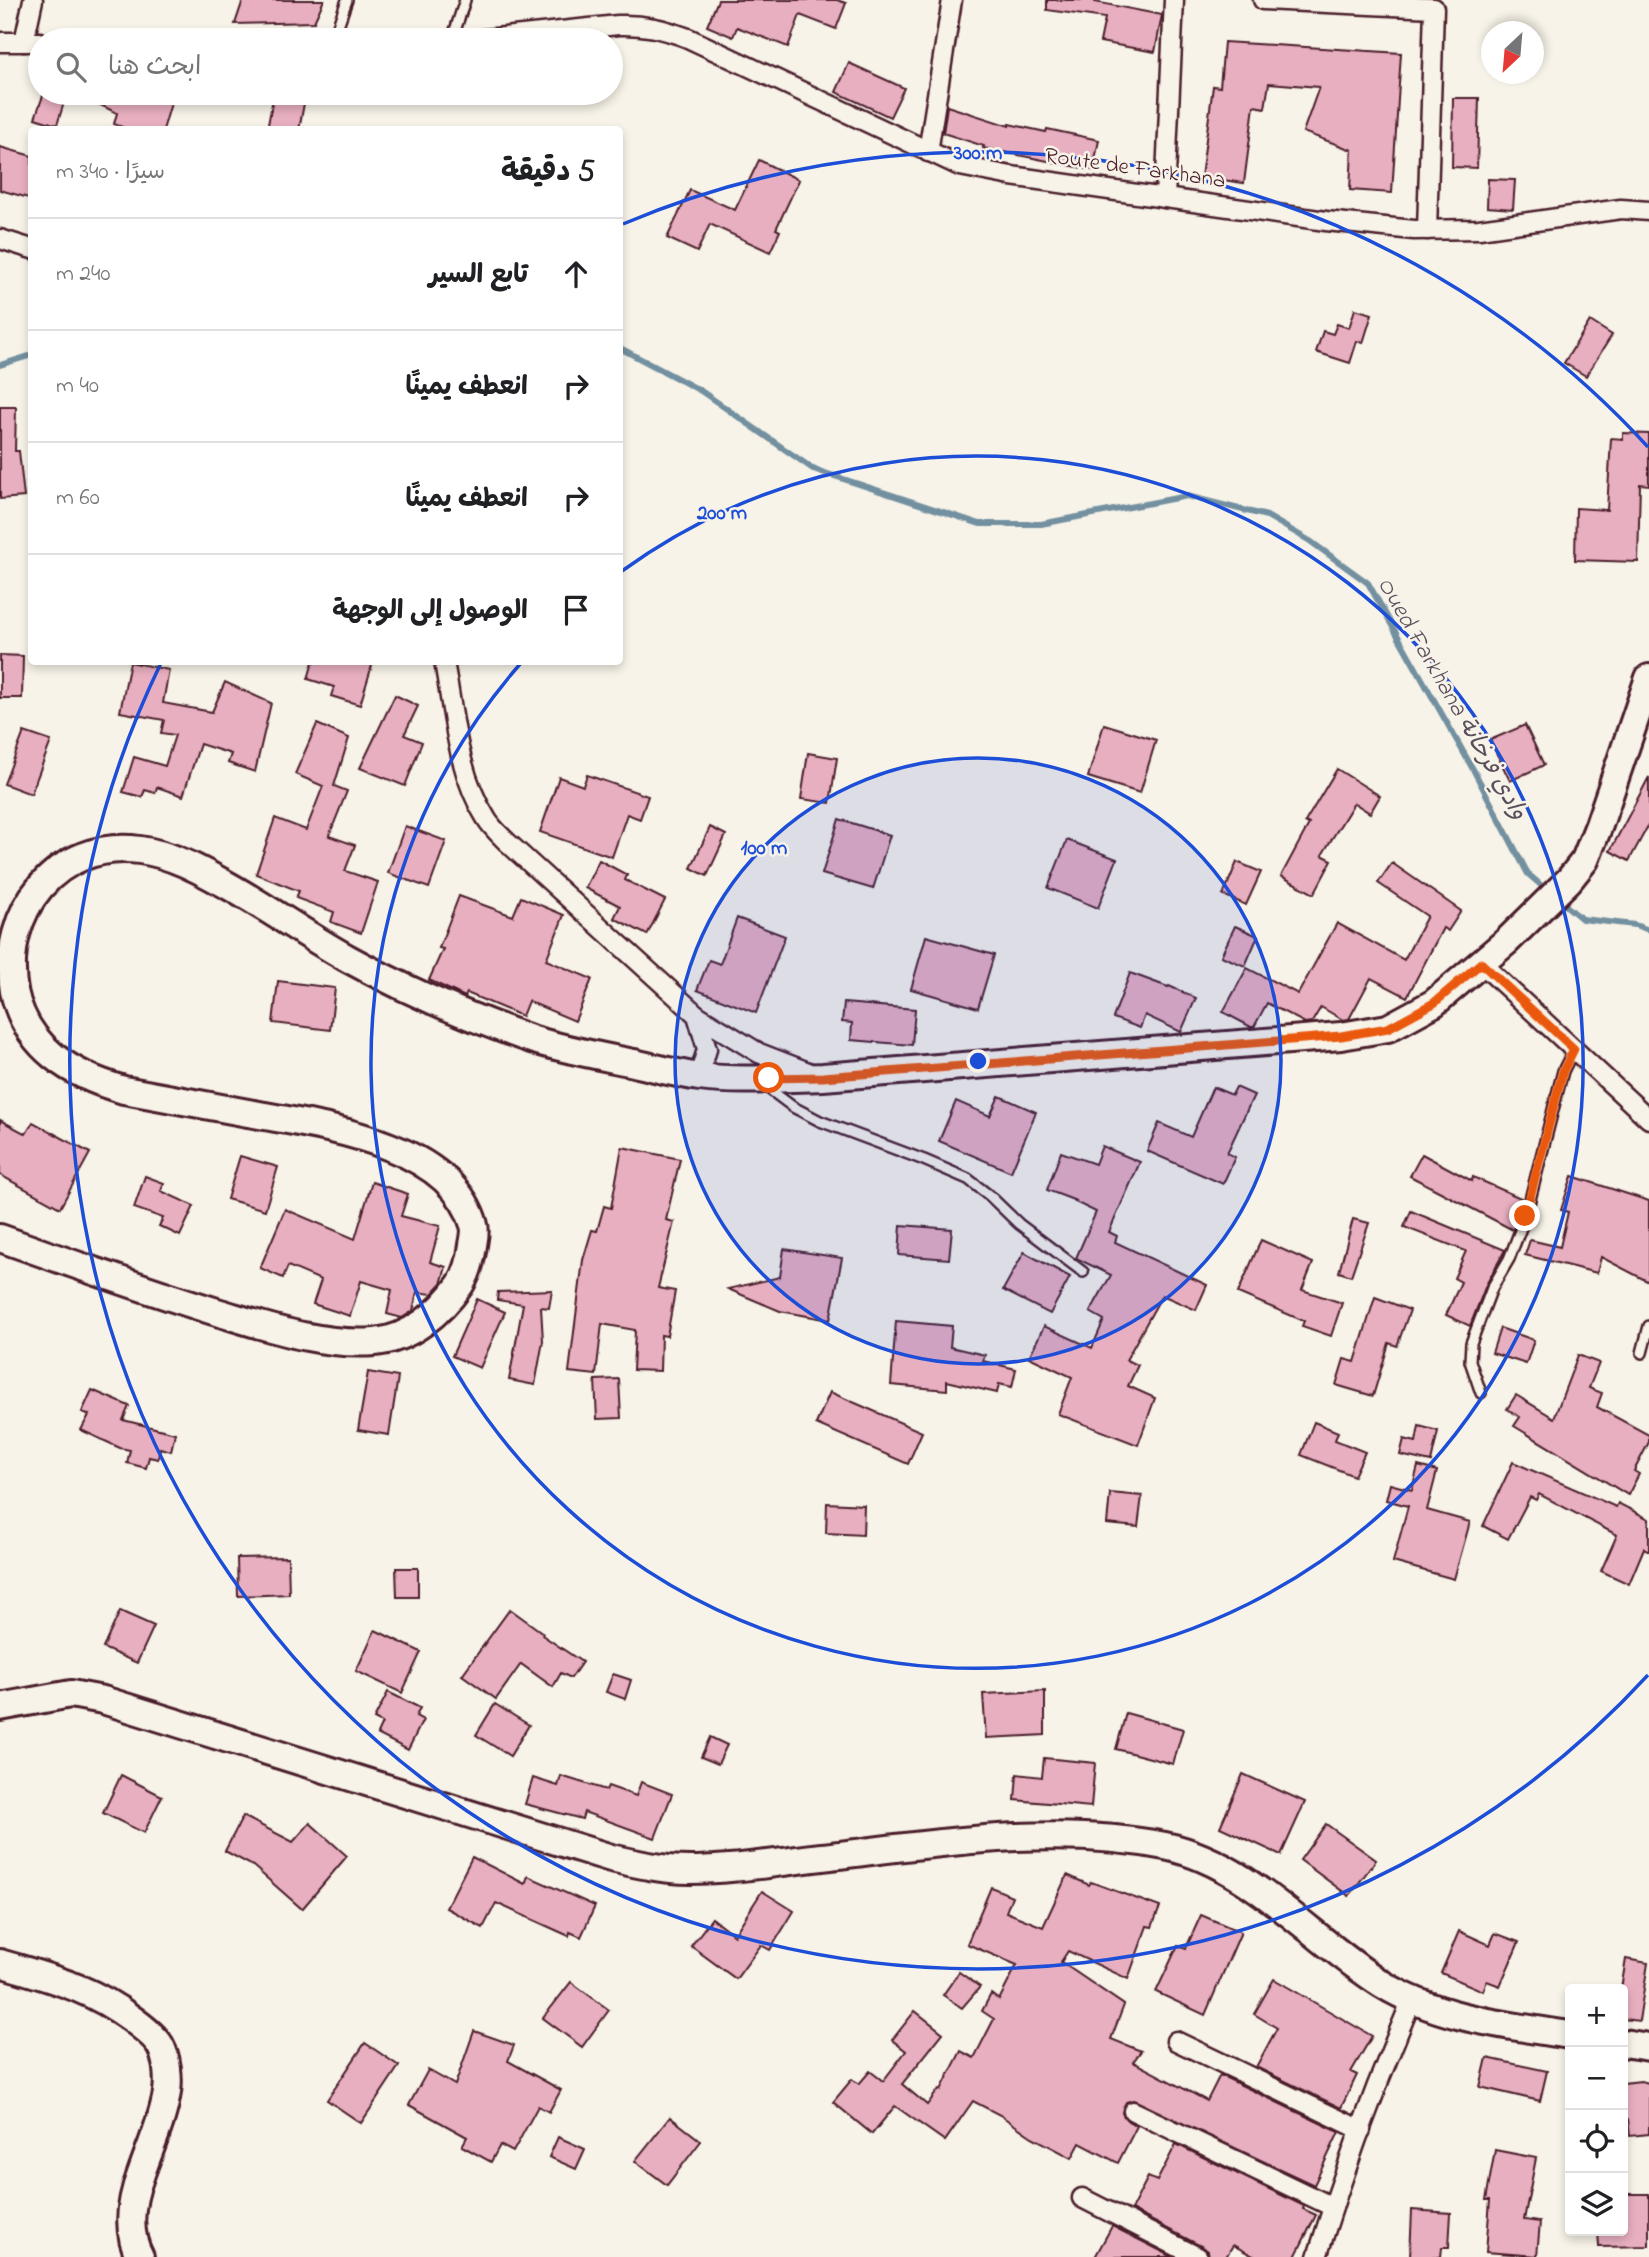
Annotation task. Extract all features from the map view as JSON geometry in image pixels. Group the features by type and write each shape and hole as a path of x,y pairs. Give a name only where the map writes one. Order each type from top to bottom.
{"street":[{"path":"32,28 33,0"},
{"path":"928,152 952,0"},
{"path":"1165,198 1174,0"},
{"path":"1263,0 1434,4 1427,230"},
{"name":"Route de Farkhana","path":"589,28 639,24 688,38 960,166 1011,176 1366,226 1427,230 1479,229 1621,209 1649,211"},
{"path":"0,41 28,42"},
{"path":"0,239 28,249"},
{"path":"445,665 463,767 474,797 487,821 697,1015 759,1053 823,1077"},
{"path":"0,1238 146,1290 286,1333 330,1340 377,1342 413,1331 446,1306 465,1277 472,1257 475,1227 463,1200 442,1176 414,1158 345,1132 124,1090 97,1082 71,1069 49,1053 9,1007 12,951 18,923 30,897 48,876 74,859 104,850 139,850 171,857 209,875 346,957 388,979 482,1020 533,1039 582,1052 699,1077 823,1077 1341,1036 1388,1028 1434,1003 1507,941 1569,880 1584,860 1599,825 1649,677"},
{"path":"1481,963 1649,1119"},
{"path":"697,1015 707,1049 699,1077"},
{"path":"0,1707 71,1695 103,1700 611,1858 647,1866 689,1870 734,1867 901,1848 1027,1838 1112,1838 1167,1847 1205,1858 1238,1876 1382,1984 1412,2000 1451,2014 1565,2034"},
{"path":"0,1963 82,1989 116,2007 160,2045 167,2068 167,2091 135,2191 131,2223 134,2246 140,2257"},
{"path":"1317,2257 1388,2055 1412,2000"},
{"path":"1176,2041 1361,2130"},
{"path":"1628,2044 1649,2047"},
{"path":"1133,2110 1333,2207"},
{"path":"1082,2198 1198,2257"}],"lane":[{"path":"337,28 347,0"},
{"path":"456,28 465,0"},
{"path":"1480,1393 1470,1361 1471,1343 1492,1288 1509,1259 1525,1216 1563,1071 1574,1049"},
{"path":"754,1079 793,1107 820,1121 968,1179 1019,1224 1083,1272"},
{"path":"1642,1353 1649,1326"}],"building":[{"path":"243,0 324,0 314,22 235,24"},
{"path":"718,0 837,0 846,3 836,29 800,15 788,47 737,27 733,37 707,26"},
{"path":"1047,0 1095,0 1162,15 1155,52 1100,42 1105,18 1047,10"},
{"path":"1224,42 1401,53 1392,193 1350,190 1352,150 1303,132 1319,87 1269,83 1265,108 1254,106 1244,183 1201,177 1213,86 1220,87"},
{"path":"849,63 904,88 890,117 836,92"},
{"path":"1453,98 1479,98 1477,168 1452,167"},
{"path":"40,105 63,105 57,125 35,118"},
{"path":"101,105 170,105 164,126 119,126 114,124 117,113"},
{"path":"272,105 304,105 300,126 268,126"},
{"path":"947,106 1009,126 1046,132 1047,129 1099,140 1093,170 983,148 984,146 943,133"},
{"path":"0,147 28,155 28,198 0,190"},
{"path":"759,160 799,180 776,229 780,231 770,252 710,224 697,252 667,238 690,190 735,210"},
{"path":"1488,179 1515,180 1513,209 1487,207"},
{"path":"1355,309 1372,314 1363,343 1357,341 1350,363 1316,352 1323,331 1333,334 1337,324 1349,328"},
{"path":"1590,321 1612,335 1586,376 1564,363"},
{"path":"0,407 16,407 15,451 19,451 24,497 0,499"},
{"path":"1623,433 1649,434 1649,485 1640,484 1638,562 1575,560 1576,508 1607,510 1611,438 1623,439"},
{"path":"0,655 23,656 22,698 0,698"},
{"path":"129,665 169,670 163,703 212,712 225,682 271,703 255,772 228,763 231,754 200,744 183,796 157,787 155,793 145,790 142,797 123,792 134,757 165,766 175,735 161,733 164,720 120,712"},
{"path":"312,665 372,665 360,705 331,696 334,687 308,679"},
{"path":"395,695 418,706 404,735 422,742 405,786 360,768"},
{"path":"317,724 349,738 334,786 347,791 329,836 355,845 345,871 378,882 361,933 331,922 334,912 296,898 299,891 256,874 275,818 306,830 323,786 295,774"},
{"path":"1104,724 1156,740 1140,793 1088,777"},
{"path":"1525,725 1544,765 1510,781 1490,740"},
{"path":"24,732 51,741 31,794 4,784"},
{"path":"808,753 837,758 830,803 801,799"},
{"path":"1337,769 1380,796 1370,813 1354,803 1322,855 1332,860 1314,894 1281,876 1309,824 1305,822"},
{"path":"587,775 648,796 640,819 627,814 612,857 540,832 559,777 583,786"},
{"path":"1649,777 1649,824 1629,861 1610,851"},
{"path":"839,819 890,835 873,889 822,874"},
{"path":"405,826 446,841 429,888 388,873"},
{"path":"710,827 726,835 707,876 691,868"},
{"path":"1067,840 1117,859 1098,908 1048,888"},
{"path":"599,860 627,875 625,880 665,900 647,935 614,918 620,906 585,888"},
{"path":"1237,862 1261,872 1246,905 1223,895"},
{"path":"1392,863 1461,911 1448,931 1443,928 1407,997 1371,978 1349,1019 1343,1020 1321,1007 1312,1022 1305,1023 1267,1003 1254,1027 1251,1027 1223,1012 1247,968 1298,994 1337,923 1404,960 1427,916 1378,883"},
{"path":"459,896 513,916 521,897 564,915 546,960 592,979 575,1021 528,1001 522,1016 467,993 465,997 429,980 443,949 439,948"},
{"path":"737,918 785,936 756,1013 697,990 709,960 720,964"},
{"path":"1235,926 1258,936 1245,966 1221,956"},
{"path":"926,936 994,955 978,1008 911,989"},
{"path":"1130,973 1196,998 1181,1032 1145,1015 1140,1028 1113,1018"},
{"path":"278,981 335,988 330,1030 273,1023"},
{"path":"844,1003 915,1009 912,1045 851,1040 852,1023 842,1022"},
{"path":"1213,1087 1232,1095 1236,1087 1254,1095 1227,1153 1235,1157 1223,1184 1147,1151 1159,1123 1191,1137"},
{"path":"999,1096 1036,1112 1011,1172 939,1141 956,1101 990,1116"},
{"path":"0,1120 26,1134 33,1122 90,1153 60,1208 0,1175"},
{"path":"1102,1146 1140,1162 1109,1232 1117,1236 1115,1242 1207,1285 1196,1310 1162,1295 1126,1360 1138,1365 1128,1386 1155,1398 1138,1445 1058,1414 1072,1377 1029,1357 1044,1326 1092,1348 1104,1320 1090,1312 1111,1275 1076,1258 1096,1212 1047,1190 1061,1152 1095,1164"},
{"path":"622,1147 680,1159 666,1220 674,1222 658,1288 675,1291 667,1336 661,1335 660,1371 633,1370 635,1330 602,1324 596,1375 569,1372 583,1260 592,1230 597,1231 604,1206 611,1208"},
{"path":"1422,1154 1472,1181 1473,1177 1523,1199 1513,1230 1410,1176"},
{"path":"240,1156 278,1167 265,1210 227,1199"},
{"path":"145,1176 164,1183 161,1191 194,1206 180,1236 159,1226 163,1218 134,1208"},
{"path":"1572,1176 1649,1201 1649,1282 1601,1257 1597,1273 1525,1255 1530,1240 1560,1247 1568,1212 1561,1210"},
{"path":"372,1182 408,1194 401,1216 440,1226 430,1262 446,1267 441,1284 432,1294 417,1292 413,1311 402,1318 387,1314 392,1290 361,1281 350,1316 313,1304 321,1280 288,1266 283,1278 260,1268 285,1209 355,1239"},
{"path":"1411,1211 1505,1250 1486,1285 1470,1326 1446,1315 1461,1282 1454,1278 1466,1251 1404,1227"},
{"path":"1353,1219 1369,1223 1351,1276 1339,1272"},
{"path":"901,1225 952,1229 949,1259 899,1255"},
{"path":"1261,1240 1313,1263 1302,1290 1342,1303 1331,1336 1302,1326 1304,1321 1238,1293"},
{"path":"784,1249 842,1258 830,1320 780,1311 728,1289 780,1277"},
{"path":"1024,1252 1070,1277 1050,1314 1003,1290"},
{"path":"552,1290 549,1308 541,1307 543,1341 535,1385 509,1380 523,1304 497,1300 498,1292"},
{"path":"1375,1297 1410,1310 1397,1346 1389,1343 1373,1396 1336,1385 1344,1359 1355,1362"},
{"path":"477,1299 505,1312 480,1368 452,1356"},
{"path":"896,1321 952,1326 950,1347 985,1355 983,1361 1016,1369 1012,1387 999,1384 997,1393 947,1381 947,1390 891,1385"},
{"path":"1500,1328 1534,1340 1526,1364 1492,1353"},
{"path":"1578,1355 1599,1363 1589,1388 1602,1393 1597,1407 1649,1435 1649,1442 1634,1471 1639,1474 1628,1495 1514,1426 1520,1417 1507,1409 1516,1395 1554,1418"},
{"path":"368,1372 398,1377 389,1435 358,1430"},
{"path":"619,1379 621,1418 597,1419 595,1380"},
{"path":"92,1390 129,1406 123,1420 175,1433 171,1451 160,1448 158,1459 149,1457 146,1468 127,1463 130,1450 81,1430 89,1415 82,1412"},
{"path":"830,1392 922,1432 908,1464 816,1424"},
{"path":"1314,1422 1338,1432 1335,1440 1365,1452 1354,1476 1301,1455"},
{"path":"1419,1426 1438,1431 1431,1462 1400,1455 1404,1439 1416,1442"},
{"path":"1513,1462 1616,1507 1618,1503 1649,1519 1649,1551 1644,1548 1629,1584 1601,1571 1617,1535 1539,1494 1536,1500 1530,1497 1508,1539 1483,1526"},
{"path":"1418,1466 1437,1471 1427,1510 1470,1522 1454,1579 1393,1562 1408,1506 1386,1500 1390,1484 1412,1490"},
{"path":"1110,1493 1142,1496 1138,1527 1107,1524"},
{"path":"827,1503 864,1505 863,1535 826,1533"},
{"path":"288,1557 289,1594 238,1596 237,1558"},
{"path":"396,1568 418,1568 418,1597 397,1597"},
{"path":"510,1609 582,1662 571,1678 561,1673 553,1687 521,1664 496,1699 462,1675"},
{"path":"120,1611 154,1626 137,1663 103,1648"},
{"path":"375,1630 421,1652 402,1693 356,1671"},
{"path":"613,1674 631,1680 625,1699 606,1692"},
{"path":"1045,1691 1045,1735 986,1738 983,1694"},
{"path":"388,1692 420,1708 416,1716 423,1720 408,1750 377,1734 382,1723 374,1719"},
{"path":"495,1704 529,1725 510,1756 476,1735"},
{"path":"1126,1713 1183,1729 1173,1764 1116,1749"},
{"path":"710,1737 727,1745 718,1764 701,1757"},
{"path":"1044,1758 1095,1763 1091,1807 1015,1800 1017,1774 1042,1777"},
{"path":"1243,1774 1305,1802 1281,1855 1220,1827"},
{"path":"121,1775 162,1796 144,1833 103,1813"},
{"path":"561,1776 606,1790 608,1786 636,1796 641,1782 672,1794 655,1838 584,1812 582,1819 525,1804 533,1778 558,1786"},
{"path":"243,1816 293,1842 310,1823 347,1856 302,1909 253,1866 225,1851"},
{"path":"1326,1824 1376,1860 1349,1896 1300,1860"},
{"path":"472,1857 525,1884 528,1876 595,1906 581,1937 570,1932 569,1936 496,1903 483,1928 446,1908"},
{"path":"1067,1875 1089,1885 1091,1882 1160,1907 1152,1927 1147,1926 1128,1979 1068,1951 1061,1962 1124,2005 1111,2039 1141,2051 1133,2062 1207,2101 1220,2075 1339,2132 1314,2185 1133,2100 1126,2102 1122,2113 1128,2121 1137,2126 1118,2163 1080,2143 1072,2158 973,2101 945,2141 895,2106 872,2134 833,2102 852,2079 859,2084 870,2071 883,2081 906,2051 892,2040 915,2011 943,2033 902,2084 927,2105 939,2089 941,2090 961,2051 974,2058 994,2019 982,2011 991,1994 999,2000 1017,1965 967,1944 991,1887 1012,1896 1006,1912 1043,1927"},
{"path":"762,1891 794,1911 770,1950 761,1945 736,1979 691,1946 712,1918 734,1935"},
{"path":"1201,1915 1241,1932 1205,2015 1156,1992 1178,1945 1186,1948"},
{"path":"1459,1931 1490,1945 1495,1933 1519,1942 1500,1986 1487,1981 1483,1991 1441,1973"},
{"path":"1626,1959 1648,1963 1639,2021 1628,2020 1628,1984 1622,1984"},
{"path":"959,1972 980,1987 962,2008 943,1995"},
{"path":"1274,1979 1372,2036 1351,2072 1357,2075 1341,2108 1256,2067 1277,2028 1254,2014"},
{"path":"571,1982 609,2010 582,2047 543,2018"},
{"path":"474,2031 514,2045 508,2061 561,2090 549,2112 538,2106 513,2152 500,2145 491,2162 462,2146 467,2137 409,2105 428,2070 455,2085"},
{"path":"365,2043 399,2066 361,2123 327,2100"},
{"path":"1487,2058 1547,2071 1540,2101 1480,2087"},
{"path":"1628,2082 1649,2083 1649,2134 1630,2136"},
{"path":"670,2117 701,2141 667,2185 635,2161"},
{"path":"558,2137 585,2149 576,2169 549,2157"},
{"path":"1176,2144 1304,2206 1303,2209 1316,2215 1295,2257 1255,2257 1233,2245 1226,2257 1209,2257 1208,2251 1203,2247 1131,2210 1148,2177 1157,2181"},
{"path":"1495,2150 1536,2158 1524,2220 1540,2222 1537,2256 1486,2252 1490,2200 1486,2200"},
{"path":"1628,2194 1649,2194 1649,2246 1599,2247 1598,2236 1628,2236"},
{"path":"1412,2210 1451,2213 1449,2247 1442,2247 1441,2257 1410,2257"},
{"path":"1112,2226 1173,2257 1095,2257"}],"waterway":[{"name":"Oued Farkhana وادي فرخانة","path":"623,350 701,391 813,469 980,524 1041,524 1187,496 1267,516 1310,541 1368,583 1474,771 1528,874 1549,892"},
{"name":"Oued Farkhana وادي فرخانة","path":"0,365 28,356"},
{"name":"Oued Farkhana وادي فرخانة","path":"1558,899 1582,919 1635,925 1649,930"}],"route":[{"path":"769,1078 823,1077 1341,1036 1388,1028 1434,1003 1481,963 1574,1049 1563,1071 1525,1216"}]}
